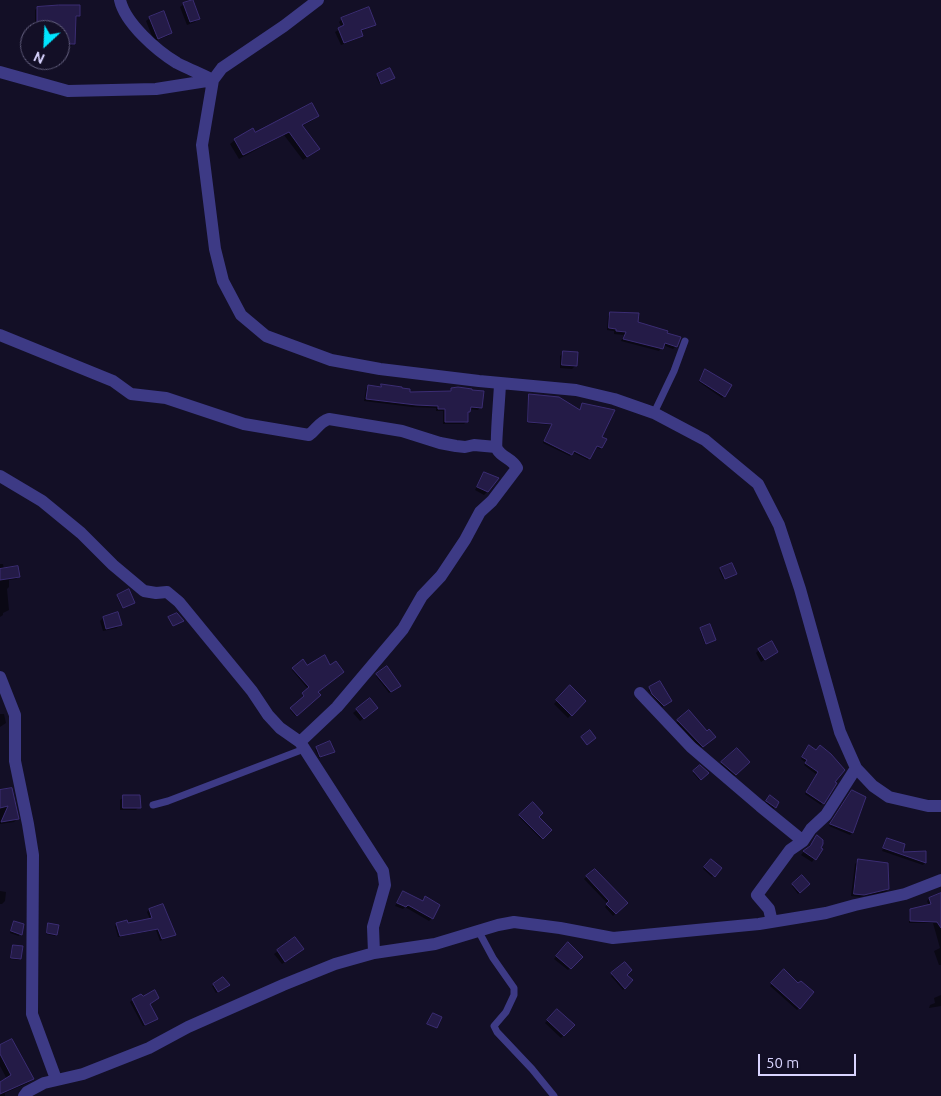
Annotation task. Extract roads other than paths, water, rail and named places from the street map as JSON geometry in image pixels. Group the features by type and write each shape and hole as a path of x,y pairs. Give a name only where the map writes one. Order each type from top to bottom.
{"street":[{"path":"120,0 140,33 176,62 213,80"},
{"path":"318,0 284,26 222,68 213,80 202,146 215,248 223,282 241,315 266,336 331,360 500,383 576,390 614,399 654,412 705,440 758,484 779,525 800,589 840,732 856,768 873,786 889,796 928,806 941,806"},
{"path":"0,72 68,91 156,89 213,80"},
{"path":"0,335 112,382 131,394 166,398 201,408 244,424 309,435 314,432 318,424 329,419 402,431 456,446 496,447"},
{"path":"302,746 403,629 422,596 442,576 480,512 492,501 516,468 511,460 501,455 496,447 500,413 500,383"},
{"path":"0,476 42,501 81,533 113,565 144,591 167,592 179,602 252,691 268,715 280,728 302,746 383,871 385,885 373,927 374,952"},
{"path":"0,677 14,715 15,761 33,855 32,1014 56,1079"},
{"path":"640,693 691,747 760,806 804,840"},
{"path":"772,922 769,909 756,895 790,850 804,840 811,828 826,815 856,768"},
{"path":"24,1096 27,1092 44,1083 83,1074 149,1048 188,1027 283,985 335,964 374,952 435,944 514,922 613,938 772,922 826,913 897,896 941,880"}],"lane":[{"path":"654,412 674,371 685,341"},
{"path":"153,805 168,801 302,746"},
{"path":"479,932 493,958 514,988 514,995 506,1012 494,1026 497,1032 532,1069 554,1096"}]}
